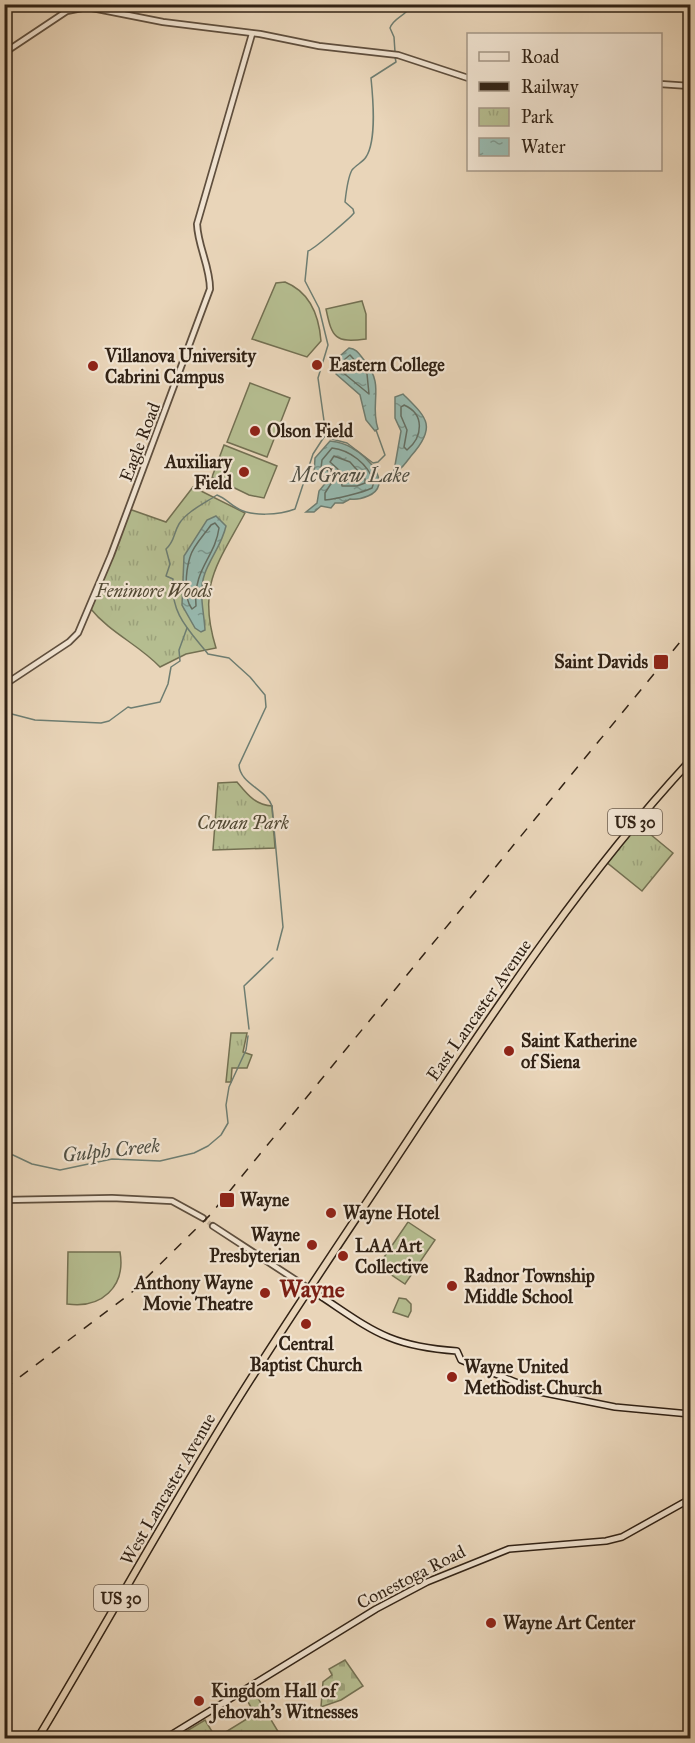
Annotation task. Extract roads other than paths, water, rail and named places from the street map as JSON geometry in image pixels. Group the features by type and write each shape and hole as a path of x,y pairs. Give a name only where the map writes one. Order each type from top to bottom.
{"highway":[{"name":"East Lancaster Avenue","path":"308,1288 453,1073 584,888 645,810 690,761"},
{"name":"West Lancaster Avenue","path":"38,1738 231,1409 308,1288"}],"main road":[{"path":"308,1288 374,1333 408,1345 457,1351 461,1360 534,1391 615,1407 690,1414"},
{"name":"Conestoga Road","path":"166,1738 376,1609 427,1582 470,1563 516,1548 617,1538 639,1529 690,1499"}],"street":[{"path":"4,52 67,11 79,7 319,46 398,55 467,78"},
{"name":"Eagle Road","path":"4,684 69,642 78,633 125,518 210,289 207,269 198,243 197,224 252,34"},
{"path":"662,84 690,86"},
{"path":"4,1200 112,1198 172,1200 203,1218"},
{"path":"213,1226 308,1288"}],"water":[{"path":"349,348 359,354 371,369 374,378 378,429 375,431 366,420 360,395 336,374 340,356"},
{"path":"403,394 423,416 426,429 419,446 404,465 394,471 401,431 395,418 395,397"},
{"name":"McGraw Lake","path":"330,441 347,445 365,457 376,471 379,485 366,497 335,503 331,508 321,506 314,512 306,512 317,503 319,491 328,480 325,476 317,478 314,474 315,458"},
{"path":"216,516 226,526 203,580 205,630 201,632 195,628 182,605 184,556 207,520"}],"waterway":[{"name":"Gulph Creek","path":"395,52 394,37 390,28 412,4"},
{"name":"Gulph Creek","path":"277,950 283,927 272,806 269,800 248,782 240,772 239,765 266,707 265,695 250,677 229,658 208,654 187,628 174,602 173,579 166,576 170,564 166,549 182,520 217,495 237,508 250,513 274,514 295,509 313,454 324,437 325,428 318,378 328,345 319,308 305,281 308,251 354,213 345,202 345,198 351,173 366,157 372,140 371,78 396,62 395,57"},
{"path":"324,437 347,443 373,463 378,462 385,455 376,430"},
{"path":"4,712 35,720 101,723 109,721 128,707 160,702 168,684 171,667 180,661 179,650 187,628"},
{"name":"Gulph Creek","path":"249,1029 244,986 273,958"},
{"name":"Gulph Creek","path":"4,1155 13,1155 32,1164 60,1170 112,1159 160,1161 194,1153 208,1146 221,1135 228,1123 226,1105 229,1087 246,1050 248,1036"}],"tunnel":[{"path":"203,1218 213,1226"}],"railway":[{"path":"4,1389 131,1293 210,1215 690,630"}],"place":[{"name":"Eastern College","path":"317,365"},
{"name":"Villanova University Cabrini Campus","path":"93,366"},
{"name":"Olson Field","path":"255,431"},
{"name":"Auxiliary Field","path":"244,472"},
{"name":"Saint Davids","path":"661,662"},
{"name":"Saint Katherine of Siena","path":"509,1051"},
{"name":"Wayne","path":"227,1200"},
{"name":"Wayne Hotel","path":"331,1213"},
{"name":"Wayne Presbyterian","path":"312,1245"},
{"name":"LAA Art Collective","path":"343,1256"},
{"name":"Radnor Township Middle School","path":"452,1286"},
{"name":"Anthony Wayne Movie Theatre","path":"265,1293"},
{"name":"Central Baptist Church","path":"306,1324"},
{"name":"Wayne United Methodist Church","path":"452,1377"},
{"name":"Wayne Art Center","path":"491,1623"},
{"name":"Kingdom Hall of Jehovah's Witnesses","path":"199,1701"}],"district":[{"name":"Wayne","path":"312,1289"}],"park label":[{"name":"Fenimore Woods","path":"154,591"},
{"name":"Cowan Park","path":"243,823"}]}
